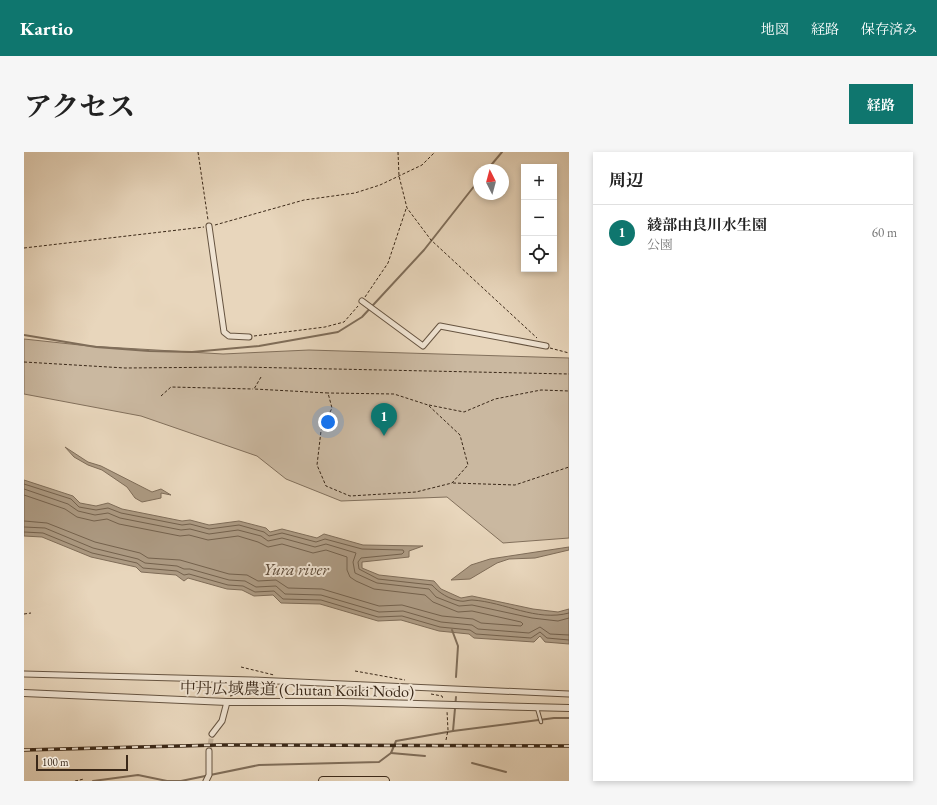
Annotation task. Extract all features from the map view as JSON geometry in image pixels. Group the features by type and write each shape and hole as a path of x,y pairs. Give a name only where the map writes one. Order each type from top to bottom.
{"main road":[{"path":"323,781 385,781"}],"street":[{"path":"209,226 224,332 229,336 250,337"},
{"path":"362,302 423,346 440,326 546,346"},
{"path":"24,674 252,680 569,694"},
{"name":"中丹広域農道 (Chutan Koiki Nodo)","path":"24,694 228,702 343,702 448,706 569,708"},
{"path":"212,734 222,721 228,702"},
{"path":"206,781 209,775 209,751"}],"lane":[{"path":"537,707 541,722"}],"path":[{"path":"198,152 209,226"},
{"path":"398,152 399,176 406,208 431,240 546,346 569,354"},
{"path":"24,248 209,226 304,200 355,193 380,185 422,165 435,152"},
{"path":"250,337 325,327 344,322 362,302 388,264 406,208"},
{"path":"24,362 125,368 241,367 569,374"},
{"path":"254,389 261,377"},
{"path":"162,396 171,387 394,394 428,405 464,412 495,399 540,390 569,391"},
{"path":"328,393 332,408 321,431 317,464 326,486 350,496 416,492 452,483 515,485 569,467"},
{"path":"428,405 460,435 468,465 452,483"},
{"path":"24,614 31,613"},
{"path":"446,740 448,730 448,706"},
{"path":"75,781 84,779"}],"shaded area":[{"path":"24,339 89,346 223,354 309,350 569,358 569,538 503,543 447,497 341,501 286,479 257,456 141,416 24,394"}],"water":[{"path":"65,447 88,462 101,466 152,492 161,489 171,495 161,493 161,498 142,502 135,498 127,487 102,470 88,465 74,457"},
{"name":"Yura river","path":"24,480 73,496 80,503 96,506 108,503 122,509 182,521 190,520 209,525 239,521 266,528 270,532 282,529 317,538 324,534 363,545 423,546 409,551 409,557 362,562 362,568 379,575 434,581 441,589 461,598 472,596 533,609 558,612 569,609 569,644 545,642 540,636 534,642 474,638 469,634 439,631 401,620 378,621 320,604 281,603 273,595 254,596 242,590 227,589 188,578 184,581 176,575 141,572 136,567 91,557 42,537 24,536"},
{"path":"569,547 569,550 535,558 509,559 497,563 470,579 451,580 471,565 490,559"}],"waterway":[{"path":"492,164 502,152"},
{"path":"24,335 96,347 149,351 192,352 259,346 338,332 362,317 424,250 473,188"},
{"path":"452,630 458,646 456,677"},
{"path":"453,731 456,697"},
{"path":"93,781 138,775 167,781 181,781 259,765 379,762 391,753 396,741 453,731 554,718 569,718"},
{"path":"391,753 425,756"},
{"path":"472,763 506,772"}],"tunnel":[{"path":"209,751 212,734"}],"railway":[{"path":"24,750 218,745 569,746"}],"place":[{"name":"綾部由良川水生園","path":"384,436"}]}
